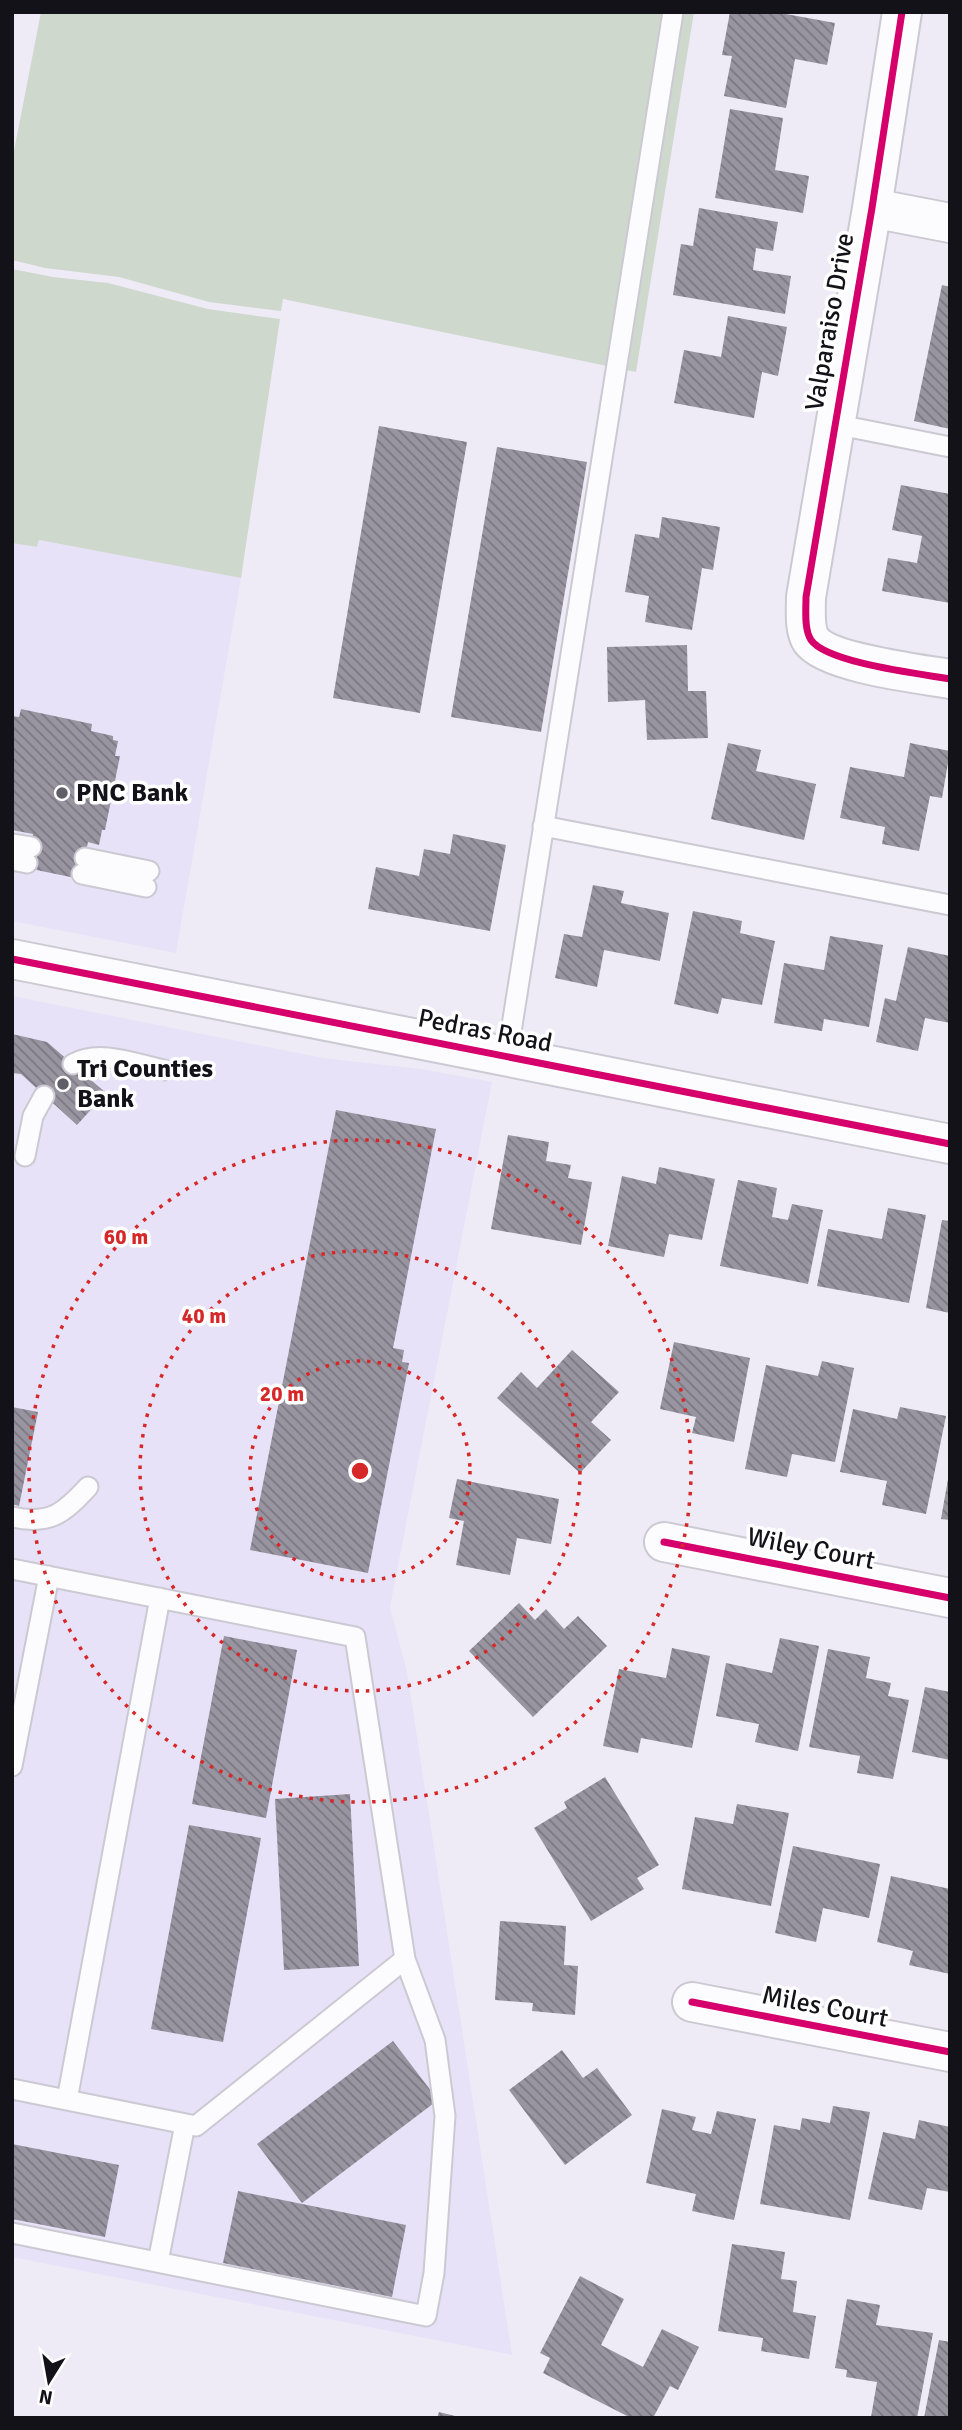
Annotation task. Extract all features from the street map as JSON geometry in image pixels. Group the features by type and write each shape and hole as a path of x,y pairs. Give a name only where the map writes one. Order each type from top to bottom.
{"street":[{"name":"Valparaiso Drive","path":"902,12 872,208 806,597 806,620 811,639 825,651 844,659 950,679"},
{"path":"872,208 950,223"},
{"name":"Pedras Road","path":"12,959 950,1144"},
{"name":"Wiley Court","path":"664,1542 950,1598"},
{"name":"Miles Court","path":"692,2002 950,2052"}],"lane":[{"path":"507,1057 673,12"},
{"path":"834,424 950,447"},
{"path":"543,826 950,905"},
{"path":"83,866 148,879"},
{"path":"73,1064 91,1057 164,1070"},
{"path":"25,1156 33,1116 44,1096"},
{"path":"12,1517 39,1520 56,1516 72,1505 88,1487"},
{"path":"12,1569 355,1637 405,1959 435,2040 445,2116 434,2273 426,2316 12,2233"},
{"path":"12,1766 49,1576"},
{"path":"67,2100 160,1598"},
{"path":"12,2089 195,2126 405,1959"},
{"path":"158,2262 186,2124"}],"shaded area":[{"path":"41,12 694,12 636,372 283,299 281,311 209,302 119,277 45,268 12,260 12,161"},
{"path":"12,269 108,283 208,309 280,319 241,578 39,540 37,547 12,543"},
{"path":"39,540 241,578 176,953 12,921 12,543 37,547"},
{"path":"12,996 323,1058 421,1069 492,1082 390,1607 407,1672 512,2355 12,2257"}],"building":[{"path":"730,12 775,12 835,23 827,65 795,59 786,108 724,96 732,56 722,55"},
{"path":"730,109 783,118 775,170 809,176 803,213 715,198"},
{"path":"699,208 778,222 773,251 756,248 753,270 791,276 785,314 673,295 681,244 693,246"},
{"path":"942,285 950,287 950,429 914,421"},
{"path":"728,316 787,327 778,376 762,372 754,418 674,403 684,350 721,357"},
{"path":"379,426 467,442 420,713 333,698"},
{"path":"497,447 587,462 541,732 451,717"},
{"path":"901,485 950,494 950,603 882,591 888,558 917,563 922,536 892,530"},
{"path":"662,517 720,527 713,570 702,568 692,630 645,622 649,596 625,592 635,534 659,538"},
{"path":"687,645 688,691 706,691 708,738 647,740 645,700 608,702 607,647"},
{"name":"PNC Bank","path":"21,709 92,724 91,731 113,736 113,740 118,741 115,756 120,756 105,830 102,830 99,845 88,842 80,879 27,868 33,834 12,830 12,716 19,717"},
{"path":"728,743 761,750 756,771 816,784 804,840 711,819"},
{"path":"910,743 950,751 942,798 930,796 919,851 882,844 885,827 840,818 850,767 904,777"},
{"path":"453,834 506,845 490,931 368,909 376,867 419,876 424,849 450,854"},
{"path":"593,885 624,891 621,903 669,913 660,961 604,950 597,987 555,978 564,934 582,937"},
{"path":"693,911 742,921 740,933 775,941 762,1005 722,998 718,1014 674,1004"},
{"path":"830,936 883,945 869,1027 824,1019 822,1031 774,1023 784,963 824,970"},
{"path":"908,947 950,956 950,1023 925,1018 918,1051 876,1042 885,998 896,1001"},
{"name":"Tri Counties Bank","path":"12,1034 47,1042 106,1093 77,1125 21,1074 12,1073"},
{"path":"336,1110 436,1129 393,1348 404,1350 402,1362 409,1363 368,1573 250,1550"},
{"path":"508,1135 549,1142 546,1161 571,1165 568,1178 592,1182 581,1245 491,1229"},
{"path":"659,1167 715,1179 702,1240 669,1234 664,1257 608,1246 622,1176 656,1184"},
{"path":"738,1180 777,1188 772,1217 788,1220 792,1204 823,1210 808,1284 720,1266"},
{"path":"888,1208 926,1215 909,1303 817,1286 828,1229 882,1239"},
{"path":"942,1220 950,1221 950,1313 926,1308"},
{"path":"674,1342 750,1358 734,1442 692,1433 696,1417 660,1409"},
{"path":"572,1350 619,1392 591,1422 611,1440 580,1473 497,1398 521,1372 537,1388"},
{"path":"822,1361 854,1368 835,1462 792,1454 787,1477 745,1469 766,1365 818,1376"},
{"path":"12,1407 38,1412 19,1506 12,1504"},
{"path":"900,1407 946,1416 926,1514 882,1505 887,1481 840,1472 853,1409 897,1419"},
{"path":"457,1479 559,1499 551,1544 517,1538 510,1575 456,1565 464,1521 449,1518"},
{"path":"950,1479 950,1520 941,1519"},
{"path":"519,1603 535,1620 546,1609 564,1629 578,1616 607,1646 533,1717 469,1651"},
{"path":"224,1636 297,1650 266,1818 192,1804"},
{"path":"780,1638 819,1646 798,1751 755,1742 759,1724 716,1716 726,1663 772,1673"},
{"path":"672,1648 710,1656 692,1748 641,1738 638,1753 603,1746 619,1669 666,1678"},
{"path":"828,1649 870,1657 866,1678 891,1683 888,1696 909,1700 893,1779 857,1773 860,1756 809,1747"},
{"path":"925,1687 950,1692 950,1760 912,1752"},
{"path":"605,1777 659,1865 637,1878 644,1889 591,1921 534,1828 567,1808 564,1802"},
{"path":"350,1794 359,1966 284,1970 275,1799"},
{"path":"737,1804 789,1813 771,1906 682,1889 695,1817 733,1824"},
{"path":"189,1825 261,1838 223,2042 151,2029"},
{"path":"793,1846 880,1864 869,1918 823,1908 816,1942 775,1933"},
{"path":"891,1876 950,1889 950,1974 909,1965 913,1951 877,1942"},
{"path":"500,1921 566,1926 564,1965 578,1966 575,2015 532,2011 533,2003 495,2000"},
{"path":"393,2041 438,2100 302,2203 257,2144"},
{"path":"562,2050 583,2078 597,2068 632,2115 565,2165 509,2090"},
{"path":"833,2106 870,2112 850,2220 760,2204 774,2125 800,2130 802,2118 830,2123"},
{"path":"662,2109 696,2117 692,2130 711,2134 717,2111 756,2119 734,2220 692,2211 696,2194 646,2183"},
{"path":"919,2120 950,2127 950,2192 927,2188 922,2210 868,2199 883,2132 915,2139"},
{"path":"12,2144 119,2165 105,2237 12,2219"},
{"path":"238,2191 406,2225 392,2297 223,2263"},
{"path":"732,2244 785,2252 781,2279 797,2281 793,2312 816,2316 809,2359 761,2351 763,2338 718,2331"},
{"path":"580,2276 624,2299 601,2345 643,2367 662,2329 699,2347 678,2390 670,2386 653,2418 631,2418 543,2373 550,2358 540,2353"},
{"path":"847,2299 880,2305 876,2325 933,2333 917,2418 871,2417 877,2382 846,2377 847,2370 835,2368"},
{"path":"939,2340 950,2342 950,2418 924,2418"},
{"path":"439,2412 459,2417 437,2418"}],"cycle path":[{"path":"902,12 872,208 806,597 806,619 811,640 835,655 876,666 950,679"},
{"path":"12,959 950,1144"},
{"path":"664,1542 950,1598"},
{"path":"692,2002 950,2052"}],"place":[{"name":"PNC Bank","path":"62,793"},
{"name":"Tri Counties Bank","path":"63,1084"}]}
